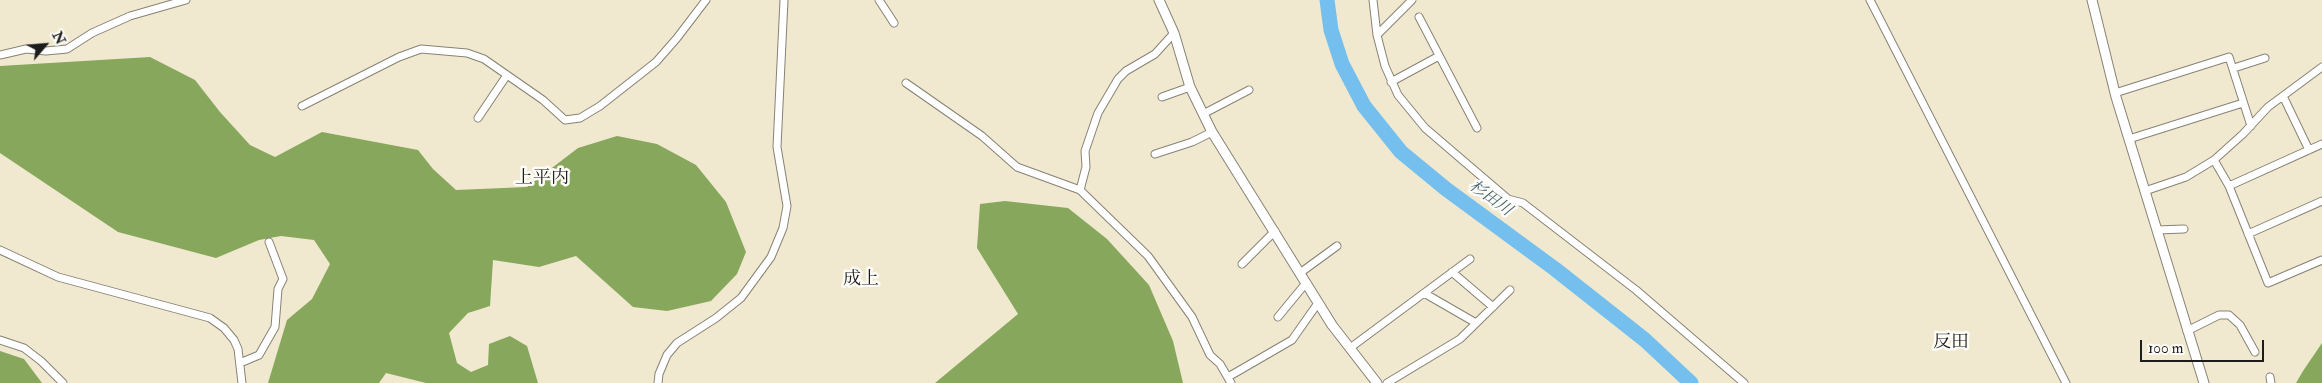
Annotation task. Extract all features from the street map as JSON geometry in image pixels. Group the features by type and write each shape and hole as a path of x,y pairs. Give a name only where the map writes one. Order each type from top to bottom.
{"street":[{"path":"0,55 26,50 46,51 67,48 92,33 130,16 186,0"},
{"path":"302,106 399,57 421,49 467,53 484,59 543,100 565,120 580,118 600,106 656,62 706,0"},
{"path":"658,383 659,374 667,355 677,344 716,318 741,298 771,256 783,228 787,206 777,147 784,0"},
{"path":"879,0 894,23"},
{"path":"1159,0 1174,33 1190,86 1212,132 1332,325 1377,383"},
{"path":"1373,0 1377,36 1385,66 1392,82 1408,109 1442,145 1508,199 1523,203 1636,290 1744,383"},
{"path":"1377,36 1412,0"},
{"path":"1870,0 2066,383"},
{"path":"2092,0 2115,93 2204,383"},
{"path":"1419,18 1477,128"},
{"path":"1080,190 1086,167 1085,151 1098,113 1118,79 1126,71 1154,54 1174,33"},
{"path":"1392,82 1439,56"},
{"path":"2115,93 2230,58 2251,126"},
{"path":"2234,68 2265,58"},
{"path":"2145,191 2186,177 2214,160 2283,96 2322,67"},
{"path":"478,118 507,75"},
{"path":"906,83 982,136 1017,167 1080,190 1148,256 1192,317 1210,355 1220,364 1230,380 1292,340 1318,303"},
{"path":"1162,97 1190,86"},
{"path":"1203,114 1249,90"},
{"path":"2283,96 2308,150"},
{"path":"2129,139 2244,103"},
{"path":"1155,154 1192,142 1212,132"},
{"path":"2229,186 2322,144"},
{"path":"2214,160 2229,186 2268,283 2322,260"},
{"path":"2248,234 2322,201"},
{"path":"2157,230 2184,229"},
{"path":"1242,264 1275,231"},
{"path":"240,363 259,355 275,327 278,289 283,279 269,242"},
{"path":"1300,274 1337,246"},
{"path":"0,250 58,276 210,318 224,328 234,340 238,349 242,383"},
{"path":"1350,348 1470,259"},
{"path":"1452,272 1493,306"},
{"path":"1278,317 1306,283"},
{"path":"1387,383 1460,339 1510,290"},
{"path":"1424,293 1476,323"},
{"path":"2187,331 2219,315 2229,315 2240,325 2255,352"},
{"path":"0,340 24,348 33,354 63,383"}],"green space":[{"path":"150,57 195,80 220,112 250,145 275,157 322,132 418,150 433,169 456,190 527,187 578,148 617,136 657,144 696,165 726,202 746,252 737,274 711,301 667,311 633,307 576,256 539,267 493,260 490,306 468,313 449,333 457,363 471,372 488,365 489,344 510,336 527,346 538,383 426,383 386,373 379,383 268,383 287,320 312,299 330,264 314,240 281,236 259,240 216,258 118,232 0,153 0,66"},
{"path":"1005,201 1068,208 1107,239 1149,285 1173,341 1183,383 935,383 1018,314 977,248 980,204"},
{"path":"2322,343 2322,383 2296,383 2303,371"},
{"path":"0,351 24,359 42,383 0,383"}],"waterway":[{"name":"杉田川","path":"1327,0 1331,30 1342,64 1364,106 1401,152 1446,189 1555,269 1645,340 1691,383"}],"district":[{"name":"上平内","path":"542,179"},
{"name":"成上","path":"861,280"},
{"name":"反田","path":"1951,343"}]}
